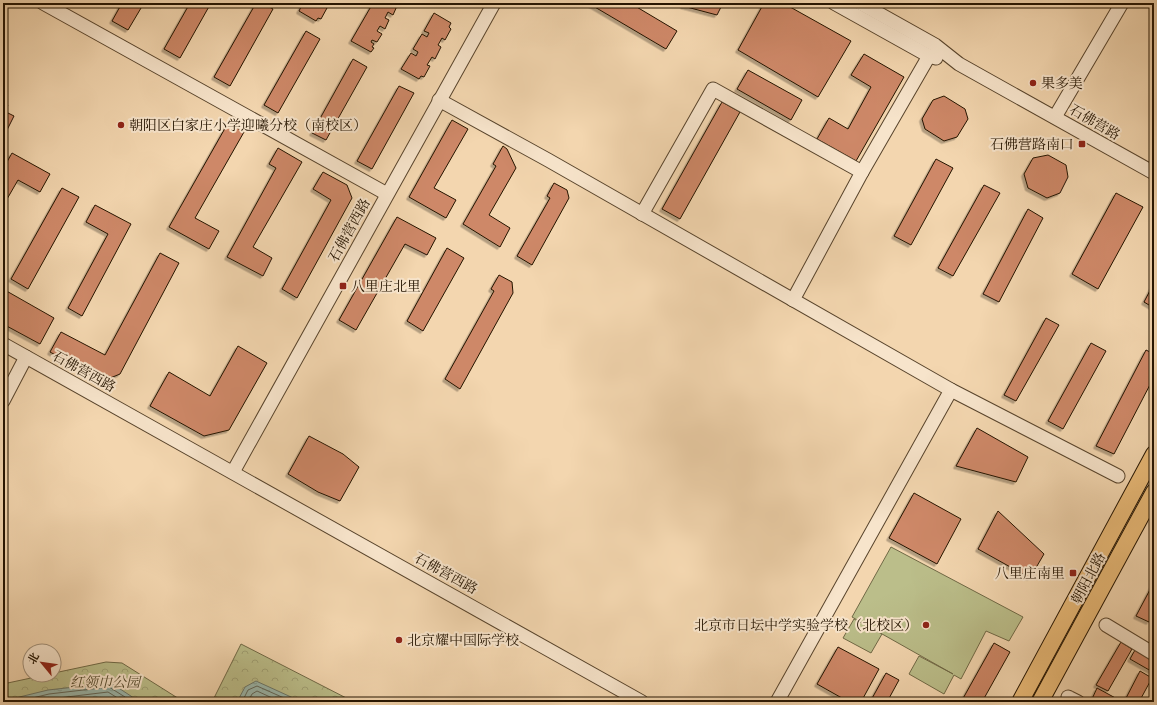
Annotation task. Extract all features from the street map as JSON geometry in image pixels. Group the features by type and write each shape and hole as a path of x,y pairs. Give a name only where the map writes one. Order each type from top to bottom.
{"main road":[{"name":"朝阳北路","path":"1020,702 1154,454"},
{"name":"朝阳北路","path":"1040,702 1154,492"}],"street":[{"path":"43,3 388,194"},
{"name":"石佛营西路","path":"233,472 494,3"},
{"name":"石佛营路","path":"834,3 929,56 959,64"},
{"name":"石佛营路","path":"860,3 935,45 959,64 1153,173"},
{"path":"1055,117 1122,3"},
{"path":"793,300 862,172 929,56"},
{"path":"642,214 713,89 862,172"},
{"path":"439,100 951,390 1118,476"},
{"name":"石佛营西路","path":"3,344 642,702"},
{"path":"3,401 26,357"},
{"path":"777,702 951,390"},
{"path":"1106,625 1154,654"}],"green space":[{"path":"891,547 1023,617 1009,641 986,631 961,679 954,675 944,694 909,674 919,656 953,674 852,617"},
{"path":"854,619 882,634 871,653 843,638"},
{"path":"241,644 354,702 212,702"},
{"name":"红领巾公园","path":"106,662 122,663 184,702 3,702 3,684 22,680 22,683 62,683 62,671"}],"water":[{"path":"256,681 302,702 237,702 245,687"},
{"path":"111,683 140,702 3,702 48,690"}],"building":[{"path":"122,3 144,3 128,30 112,21"},
{"path":"190,3 211,3 180,58 164,49"},
{"path":"256,3 262,3 273,9 230,86 214,77"},
{"path":"303,3 327,3 325,7 327,8 321,19 318,18 316,21 299,11"},
{"path":"373,3 393,3 397,6 393,15 388,12 385,18 389,20 385,29 380,26 377,31 382,34 377,42 372,40 371,42 374,44 372,47 374,48 371,52 351,41"},
{"path":"588,3 630,3 677,31 666,49"},
{"path":"684,3 723,3 717,15 683,6"},
{"path":"764,3 783,3 851,41 818,97 738,50"},
{"path":"434,13 451,23 449,27 451,29 445,40 442,38 438,45 441,47 435,59 432,57 427,65 430,66 424,77 421,76 419,79 401,69 411,53 416,56 418,52 413,49 422,34 427,37 429,33 424,31"},
{"path":"306,31 320,39 278,113 264,105"},
{"path":"864,54 904,77 856,161 817,139 829,118 848,129 871,87 851,75"},
{"path":"353,59 367,67 326,140 312,133"},
{"path":"748,70 802,100 791,120 737,89"},
{"path":"399,86 414,93 372,169 357,161"},
{"path":"944,96 965,109 968,119 957,137 944,141 925,129 922,119 933,100"},
{"path":"3,100 8,105 4,111 14,116 5,134 3,133"},
{"path":"722,102 740,112 680,219 662,209"},
{"path":"452,120 468,129 434,188 456,200 446,218 409,197"},
{"path":"228,123 244,132 195,218 219,231 209,249 169,227"},
{"path":"503,146 507,149 516,168 489,215 510,228 500,247 463,224 496,166 493,164"},
{"path":"278,148 302,162 253,247 272,258 263,276 227,257 276,168 269,164"},
{"path":"12,153 50,174 40,192 18,180 3,206 3,169"},
{"path":"1048,155 1066,165 1068,177 1060,193 1047,198 1028,188 1024,174 1033,158"},
{"path":"936,159 953,168 911,245 894,236"},
{"path":"323,172 347,185 352,198 297,298 282,289 331,200 313,189"},
{"path":"554,183 567,190 569,198 532,265 517,256 550,198 547,196"},
{"path":"984,185 1000,193 953,276 938,268"},
{"path":"62,188 79,197 28,289 11,279"},
{"path":"1116,193 1143,207 1098,289 1072,274"},
{"path":"95,205 131,224 82,316 68,308 108,234 86,222"},
{"path":"1028,209 1043,218 999,302 983,294"},
{"path":"397,217 436,238 427,255 405,244 356,330 339,320"},
{"path":"447,248 464,258 423,331 407,321"},
{"path":"160,253 179,263 120,374 103,381 50,352 61,332 105,355"},
{"path":"499,275 512,282 513,293 460,389 445,379 494,291 491,289"},
{"path":"1154,283 1154,308 1144,302"},
{"path":"3,289 54,318 40,344 3,324"},
{"path":"1046,318 1059,325 1016,401 1004,395"},
{"path":"1091,343 1106,351 1063,429 1048,421"},
{"path":"238,346 267,363 229,430 204,436 150,406 169,372 210,396"},
{"path":"1146,350 1154,354 1154,377 1114,454 1096,446"},
{"path":"977,428 1028,457 1016,482 956,466"},
{"path":"309,436 343,454 359,467 340,501 318,492 288,474"},
{"path":"914,493 961,519 937,564 889,538"},
{"path":"998,511 1044,554 1030,578 978,549"},
{"path":"1153,584 1154,613 1149,622 1136,616"},
{"path":"1121,642 1132,649 1108,691 1096,685"},
{"path":"994,643 1010,652 982,702 961,702"},
{"path":"838,647 879,669 861,702 849,702 817,684"},
{"path":"1135,650 1154,660 1154,665 1151,671 1130,659"},
{"path":"1140,671 1152,678 1139,702 1124,702"},
{"path":"886,673 899,680 887,702 870,702"},
{"path":"1097,688 1121,702 1098,702 1092,699"}],"place":[{"name":"果多美","path":"1033,83"},
{"name":"朝阳区白家庄小学迎曦分校（南校区）","path":"121,125"},
{"name":"石佛营路南口","path":"1082,144"},
{"name":"八里庄北里","path":"343,286"},
{"name":"八里庄南里","path":"1073,573"},
{"name":"北京市日坛中学实验学校（北校区）","path":"926,625"},
{"name":"北京耀中国际学校","path":"399,640"}]}
